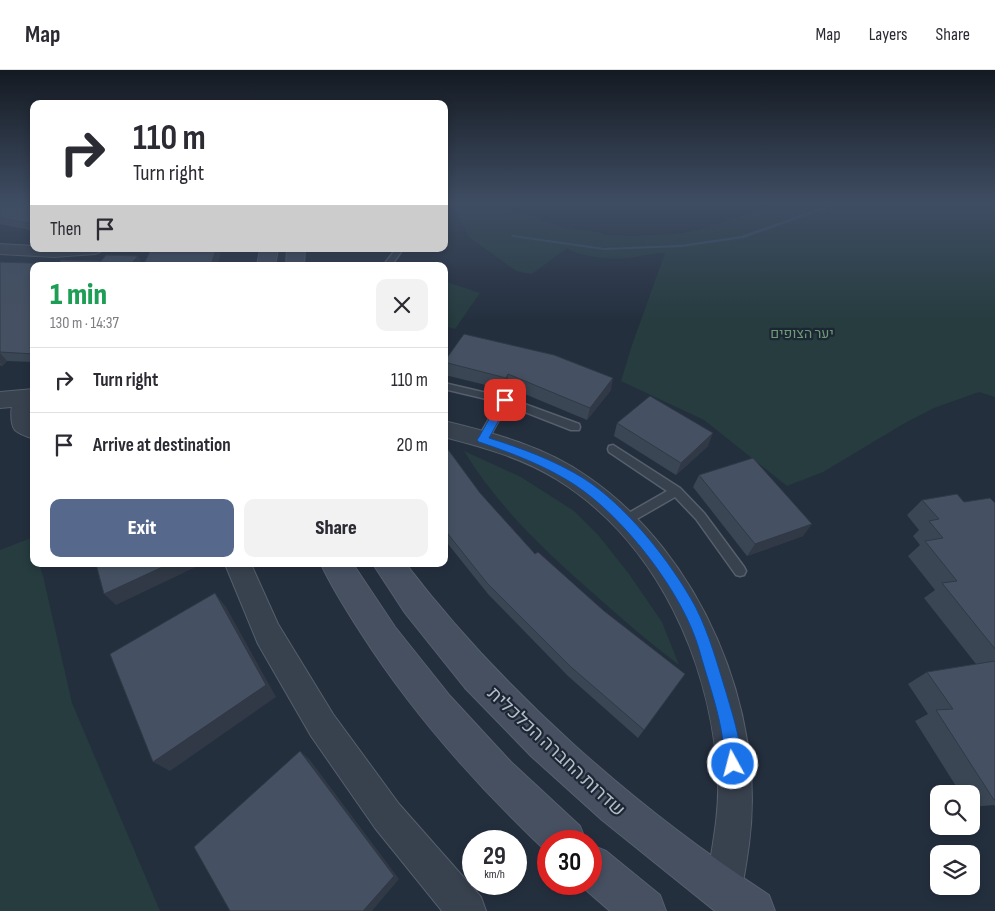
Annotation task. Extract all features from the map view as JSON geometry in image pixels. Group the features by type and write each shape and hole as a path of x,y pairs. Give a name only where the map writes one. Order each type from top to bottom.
{"main road":[{"path":"338,567 388,644 425,694 475,752 554,830"},
{"name":"שדרות החברה הכלכלית","path":"390,567 451,647 512,713 617,808 753,911"},
{"path":"602,875 644,911"}],"street":[{"path":"0,249 30,251"},
{"path":"0,384 23,394 23,425 30,428"},
{"path":"448,430 508,448 542,462 579,481 607,502 653,554 675,584 705,646 729,729 735,782 734,827 723,890"},
{"path":"239,567 268,634 322,725 387,816 467,911"}],"lane":[{"path":"448,387 505,400 575,427"},
{"path":"482,440 505,400"},
{"path":"613,449 646,469 676,491 700,516 740,571"},
{"path":"624,521 676,491"}],"green space":[{"name":"יער הצופים","path":"478,243 995,243 995,397 979,392 934,408 823,472 787,486 704,420 621,381 665,253 615,259 579,254 567,248 532,274 516,271"},
{"path":"448,282 480,293 455,329 448,327"},
{"path":"464,451 521,477 574,511 599,536 629,574 662,622 679,665 615,613 541,545 492,491"},
{"path":"30,538 30,567 40,567 43,576 72,703 160,911 0,911 0,550"}],"building":[{"path":"150,252 215,252 212,262 145,262"},
{"path":"106,255 138,256 133,262 60,262 61,260 101,261"},
{"path":"0,262 30,263 30,354 0,352"},
{"path":"464,334 554,355 613,378 590,408 508,374 506,378 448,363 448,356"},
{"path":"650,396 713,433 681,463 617,423"},
{"path":"448,449 480,493 535,554 538,552 604,611 685,674 644,730 571,667 487,583 448,534"},
{"path":"753,458 812,524 755,544 699,475"},
{"path":"957,494 964,502 990,498 995,503 995,649 942,583 957,581 925,541 943,538 929,521 939,519 922,500"},
{"path":"97,567 162,567 104,594"},
{"path":"215,593 266,685 153,762 110,654"},
{"path":"995,661 994,800 936,710 953,709 927,672"},
{"path":"300,751 394,876 363,911 230,911 194,847"}],"waterway":[{"path":"564,243 604,249 681,246 700,243"}],"route":[{"path":"505,400 482,440 542,462 579,481 607,502 653,554 675,584 705,646 729,729 733,764"}]}
